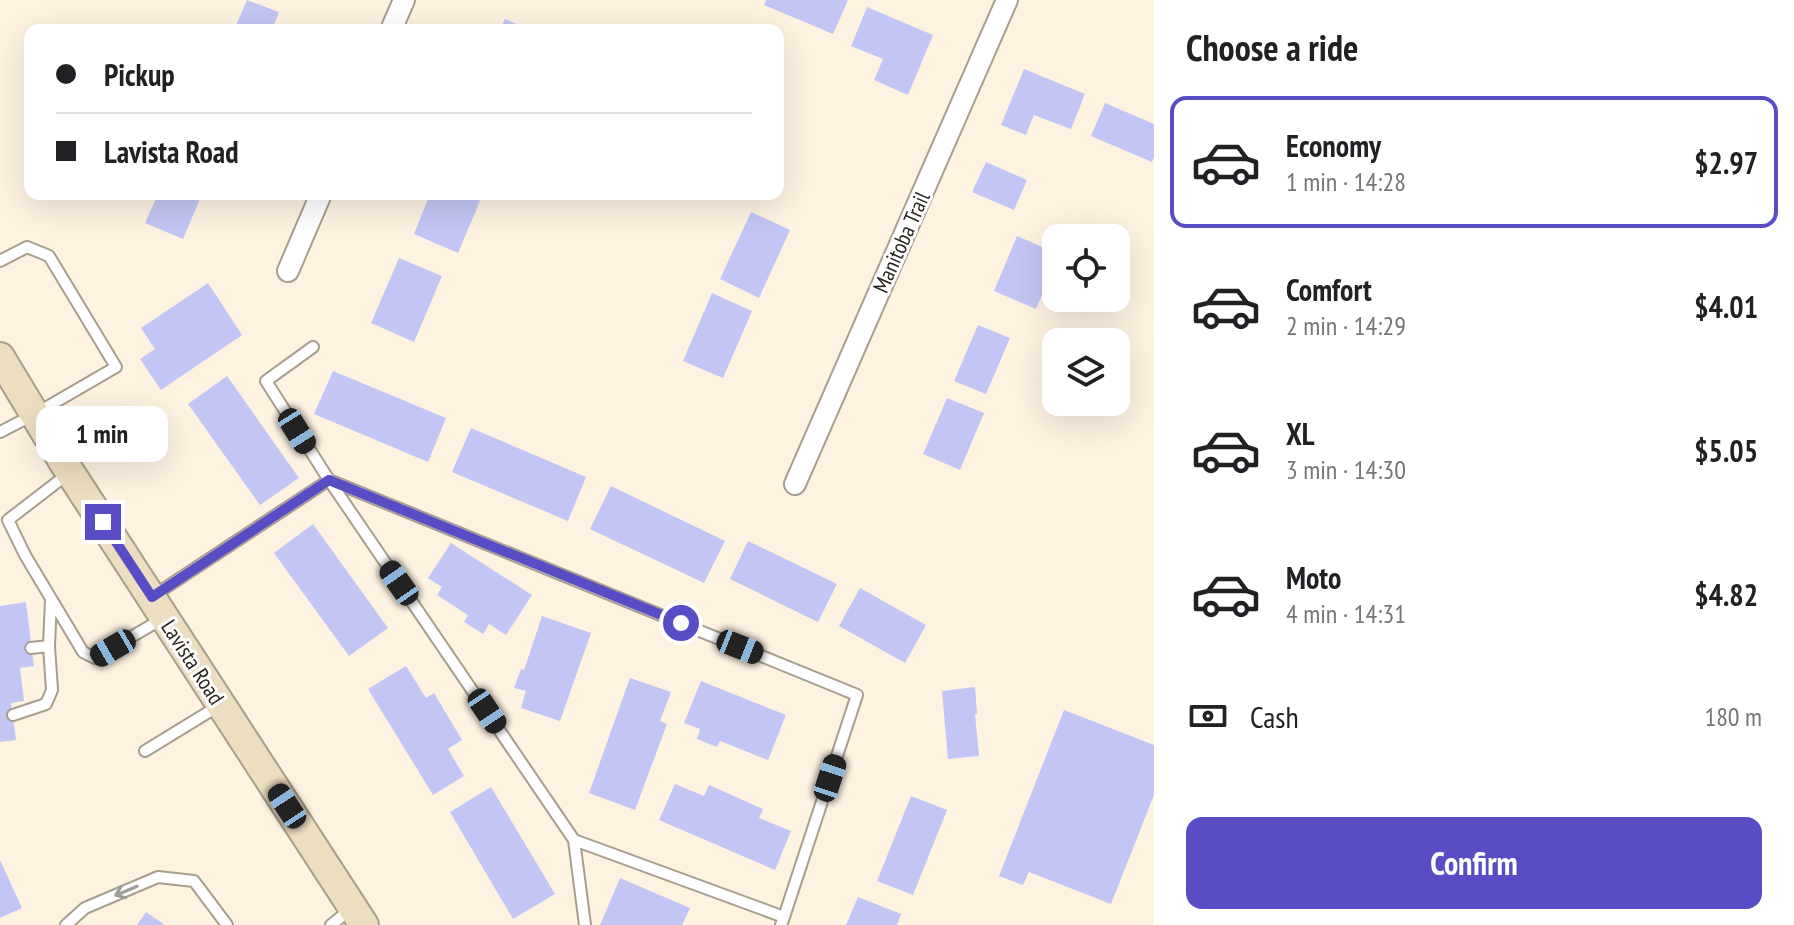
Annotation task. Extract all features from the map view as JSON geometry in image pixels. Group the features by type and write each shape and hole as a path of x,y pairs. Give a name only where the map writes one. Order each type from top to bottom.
{"main road":[{"name":"Lavista Road","path":"0,357 70,472 358,916"}],"street":[{"path":"394,24 404,0"},
{"name":"Manitoba Trail","path":"795,484 1007,0"},
{"path":"288,271 318,200"}],"lane":[{"path":"0,261 27,247 49,256 116,367 0,432"},
{"path":"313,347 266,381 329,480 574,840 585,925"},
{"path":"70,472 4,522 83,652 95,658 329,480"},
{"path":"329,480 857,695 783,921 574,840"},
{"path":"13,715 46,704 52,690 49,646 51,599"},
{"path":"31,648 49,646"},
{"path":"145,751 221,704"},
{"path":"66,925 85,908 158,877 194,881 227,925"},
{"path":"331,925 358,916"}],"building":[{"path":"247,0 279,12 274,24 237,24"},
{"path":"766,0 848,0 833,34 764,5"},
{"path":"867,7 933,35 908,95 874,80 883,59 851,46"},
{"path":"1024,69 1085,94 1071,129 1034,115 1026,135 1001,125"},
{"path":"1105,103 1154,124 1152,162 1091,136"},
{"path":"986,162 1027,180 1014,210 972,192"},
{"path":"155,200 199,200 183,239 145,223"},
{"path":"428,200 480,201 458,253 414,234"},
{"path":"751,212 790,230 759,298 720,279"},
{"path":"1017,236 1042,247 1042,295 1036,309 994,291"},
{"path":"399,258 442,276 414,342 371,323"},
{"path":"208,283 242,335 161,390 140,359 155,349 141,328"},
{"path":"712,293 752,311 723,378 683,361"},
{"path":"978,325 1010,338 986,394 954,381"},
{"path":"333,371 446,418 428,462 314,414"},
{"path":"227,376 299,478 260,505 188,404"},
{"path":"947,398 984,413 960,470 923,454"},
{"path":"471,428 586,477 568,521 452,472"},
{"path":"611,486 725,541 704,583 590,529"},
{"path":"313,524 388,628 349,656 274,553"},
{"path":"748,541 837,584 818,622 730,579"},
{"path":"451,543 532,595 506,635 489,624 483,634 464,622 468,615 437,595 442,587 428,578"},
{"path":"860,588 926,625 905,663 839,626"},
{"path":"26,602 34,666 20,668 24,701 11,703 16,740 0,742 0,606"},
{"path":"542,616 591,633 560,721 521,708 526,691 514,688 521,669 524,670"},
{"path":"406,666 426,698 434,693 462,740 448,749 464,776 433,795 368,689"},
{"path":"630,678 671,692 660,721 667,724 635,810 589,793"},
{"path":"701,681 786,715 768,760 720,741 717,747 697,739 700,729 684,723"},
{"path":"975,687 979,756 948,759 942,691"},
{"path":"1064,710 1154,745 1154,795 1111,904 1029,872 1023,885 999,876"},
{"path":"675,784 704,796 709,785 763,809 759,818 791,831 775,870 659,820"},
{"path":"491,787 555,894 513,919 450,812"},
{"path":"911,796 947,810 913,895 877,881"},
{"path":"0,860 22,908 0,918"},
{"path":"620,878 690,908 682,925 600,925"},
{"path":"858,897 901,914 897,925 846,925"},
{"path":"146,912 165,925 137,925"}],"route":[{"path":"103,522 152,597 329,480 681,623"}]}
